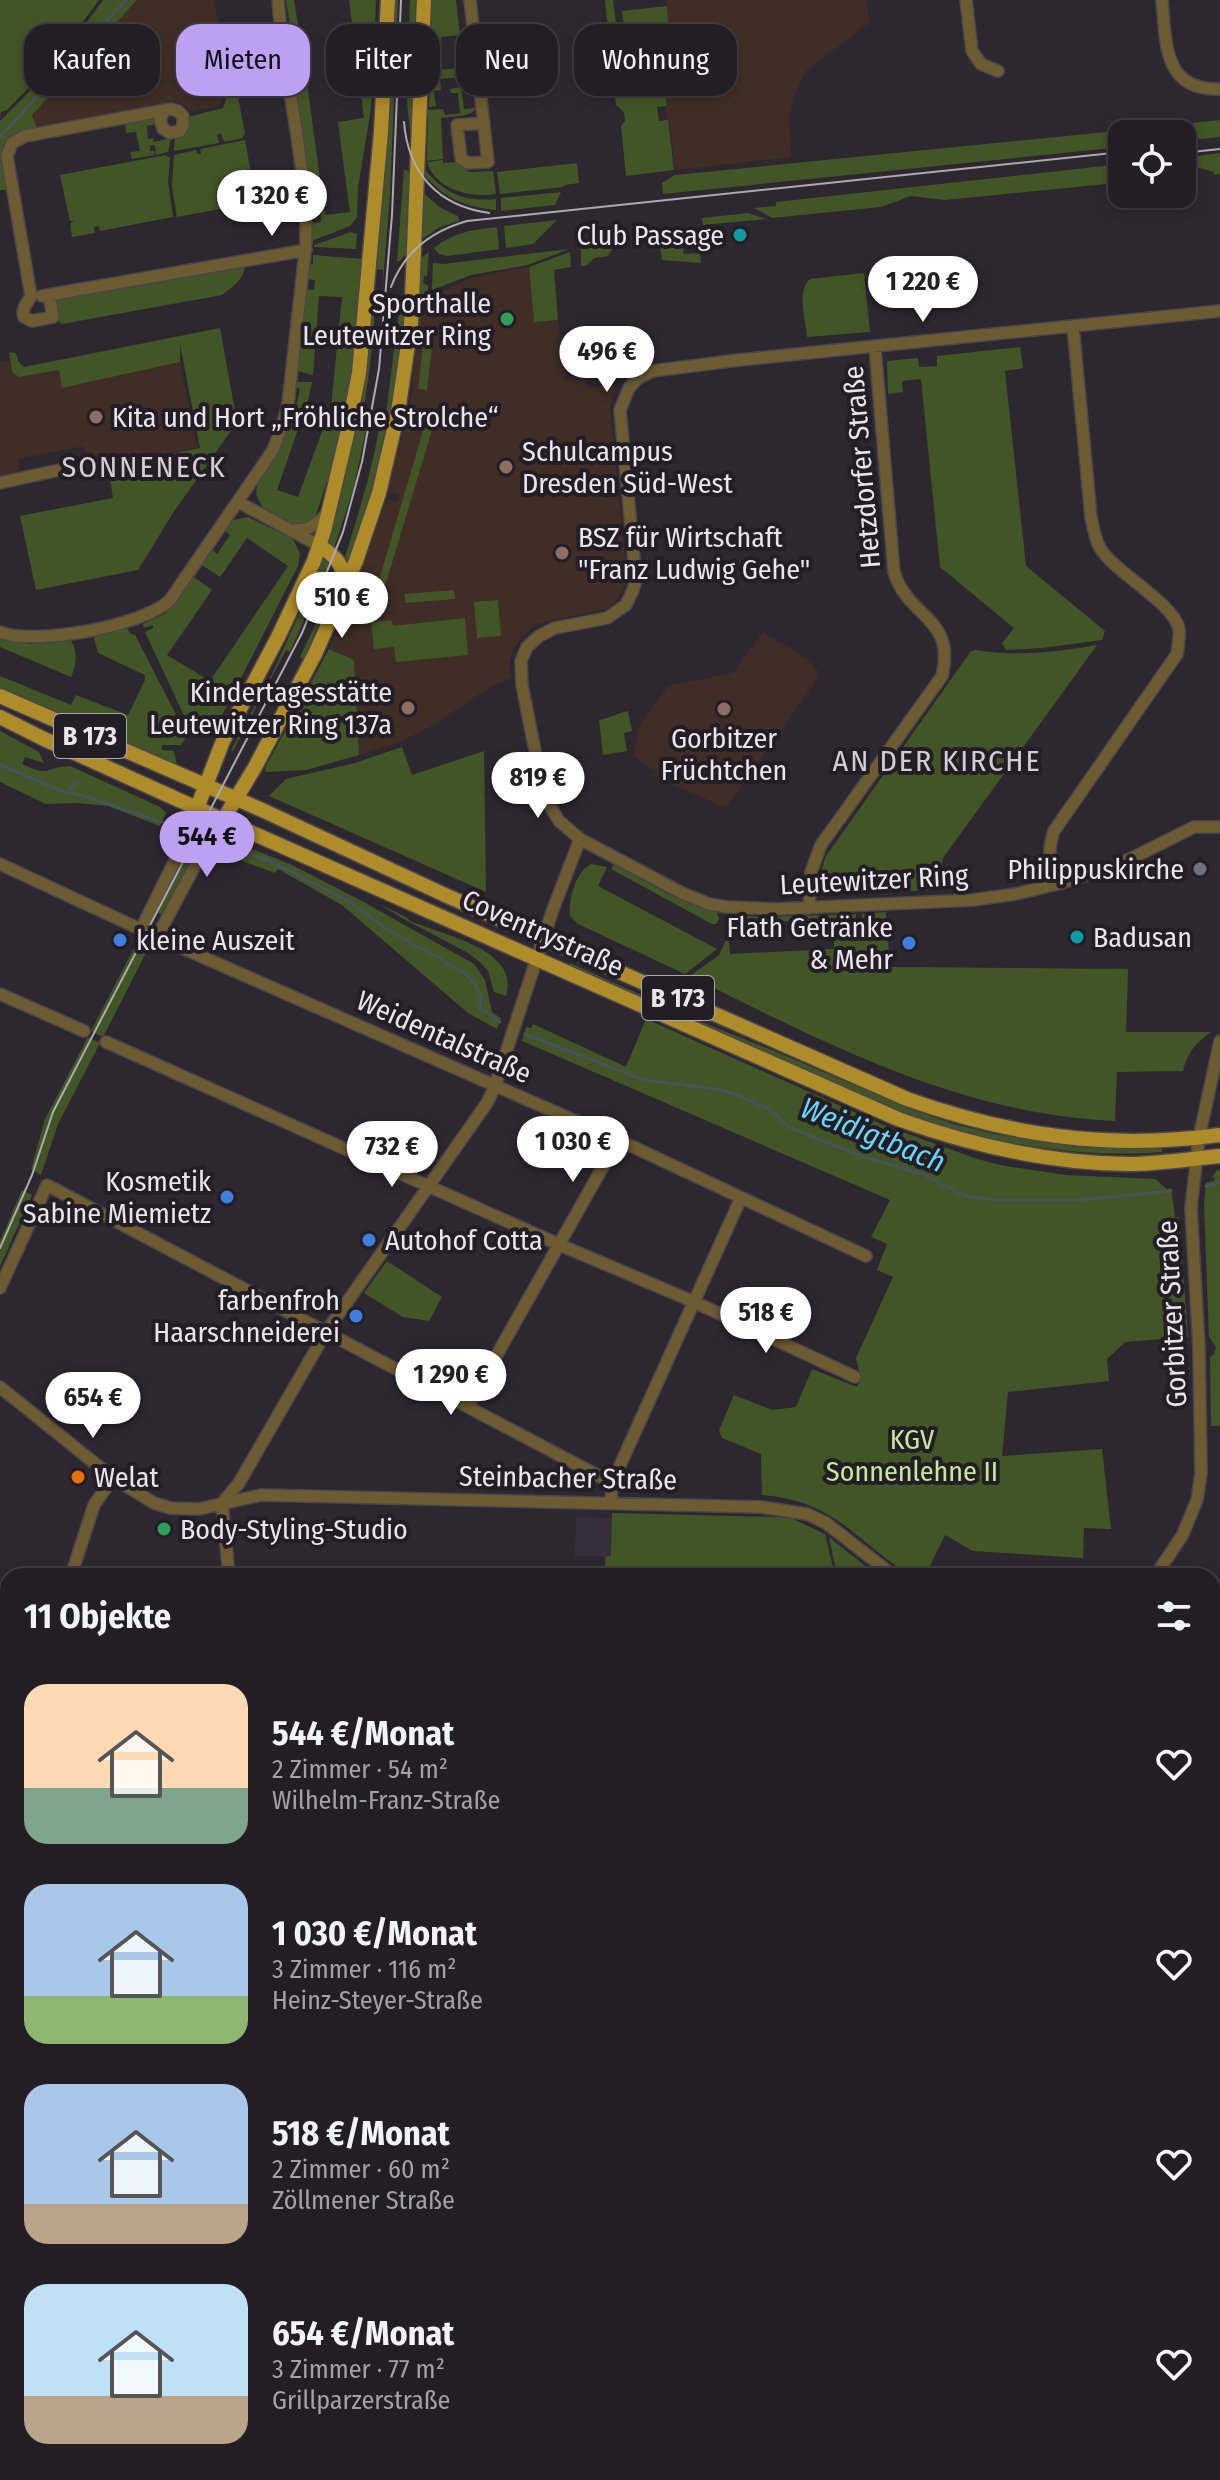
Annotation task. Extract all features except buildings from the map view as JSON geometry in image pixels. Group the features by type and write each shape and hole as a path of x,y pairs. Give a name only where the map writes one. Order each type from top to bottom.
{"main road":[{"path":"197,808 223,741 278,637 320,546 354,404 381,132 388,0"},
{"path":"223,820 315,654 362,546 379,493 407,359 424,0"},
{"path":"320,546 340,562 344,584"},
{"name":"Coventrystraße","path":"0,696 237,799 867,1083 949,1114 1021,1132 1085,1140 1141,1141 1220,1135"},
{"name":"Coventrystraße","path":"0,717 223,820 859,1103 945,1136 1050,1158 1128,1164 1220,1156"}],"street":[{"path":"0,632 27,638 46,638 134,621 153,613 170,600 273,450 288,404 306,250 304,183 278,0"},
{"path":"470,0 484,123"},
{"path":"966,0 972,51 981,64 998,71"},
{"path":"1162,0 1169,59 1174,71 1200,88 1220,89"},
{"path":"49,295 53,317 32,321 24,317 23,312 31,296 7,156 12,143 25,136 164,112"},
{"path":"31,296 306,250"},
{"name":"Leutewitzer Ring","path":"1220,311 661,369 637,379 629,388 620,410 636,580 633,590 626,605 607,618 555,628 539,636 527,647 521,661 522,685 544,796 559,821 580,839 709,904 809,908 973,900 1016,894 1114,867 1194,827 1220,827"},
{"path":"1057,884 1050,864 1049,845 1054,831 1177,654 1179,641 1179,627 1169,612 1099,547 1091,517 1073,326"},
{"name":"Hetzdorfer Straße","path":"809,908 811,872 821,845 942,676 946,662 946,646 941,635 934,623 906,598 894,572 875,347"},
{"path":"0,483 73,467"},
{"path":"238,502 320,546"},
{"path":"291,530 304,531 327,514"},
{"path":"141,929 186,838 197,808"},
{"path":"157,937 205,847 223,820"},
{"path":"228,1568 222,1503 239,1483 326,1332 487,1103 580,839"},
{"name":"Weidentalstraße","path":"0,864 157,937 618,1140 866,1256"},
{"path":"0,994 84,1031"},
{"name":"Gorbitzer Straße","path":"1160,1568 1182,1536 1197,1500 1201,1473 1199,1348 1191,1208 1195,1159 1220,1041"},
{"path":"106,1042 692,1301 855,1377"},
{"path":"468,1406 618,1140"},
{"path":"0,1288 47,1185 612,1483"},
{"path":"611,1502 612,1483 741,1198"},
{"name":"Steinbacher Straße","path":"0,1387 113,1478 154,1503 170,1508 199,1509 261,1495 761,1507 807,1514 826,1523 884,1568"},
{"path":"74,1568 94,1505 113,1478"}],"shaded area":[{"path":"137,0 213,0 222,24 176,24 176,96 223,96 220,105 189,112 188,108 173,101 37,128 32,115 49,96 160,96 160,24 115,24"},
{"path":"666,0 867,0 869,23 805,72 789,118 791,157 675,170 665,107 668,106 667,96 737,96 737,24 668,24"},
{"name":"Schulcampus Dresden Süd-West","path":"529,267 534,322 558,320 566,379 587,380 588,388 615,387 610,406 627,579 624,588 613,605 605,609 536,624 512,651 511,678 492,686 428,728 400,742 359,755 354,660 329,649 353,594 387,499 398,503 400,495 388,492 410,402 422,301 471,278"},
{"name":"Kita und Hort „Fröhliche Strolche“","path":"10,361 12,372 19,377 59,369 63,388 180,362 197,448 89,468 84,446 18,459 20,472 0,477 0,362"},
{"name":"Gorbitzer Früchtchen","path":"763,632 807,659 820,675 726,808 672,784 634,756 639,727 668,686 733,673"},
{"path":"576,1517 612,1518 611,1557 575,1556"}],"green space":[{"path":"0,0 99,0 81,24 24,24 24,93 1,112 0,117"},
{"path":"103,0 137,0 115,24 86,24"},
{"path":"286,0 294,0 298,24 290,24"},
{"path":"349,0 376,0 375,24 352,24"},
{"path":"394,0 398,0 397,24 393,24"},
{"path":"410,0 418,0 417,24 409,24"},
{"path":"432,0 456,0 459,24 456,24 456,35 441,37 440,44 440,24 431,24"},
{"path":"605,0 613,0 616,24 608,24"},
{"path":"667,6 668,24 623,24 622,11"},
{"path":"456,68 456,78 440,79 440,70"},
{"path":"25,96 49,96 32,115 37,128 24,131 10,141 10,190 0,190 0,121"},
{"path":"227,96 238,96 245,134 242,138 224,142 221,133 217,135 219,143 174,151 175,137 188,117 223,108"},
{"path":"296,96 309,96 325,215 350,212 338,122 364,118 361,96 372,96 358,188 357,217 350,226 311,239 310,223 321,222 320,203 309,203"},
{"path":"389,96 394,96 382,293 383,270 375,269"},
{"path":"407,96 414,96 412,148"},
{"path":"429,96 435,96 436,106 429,107"},
{"path":"458,96 462,96 464,109 476,108 465,115 441,118 443,159 427,161 428,110 443,109 445,115 460,113"},
{"path":"615,96 666,96 667,106 657,107 659,121 668,120 674,170 626,176 621,126 625,121 624,112 616,105"},
{"path":"154,117 157,124 147,126 148,139 153,138 154,142 171,138 168,152 156,155 155,145 150,146 150,151 154,151 155,155 132,159 130,152 140,151 136,132 126,133 125,122"},
{"path":"1220,120 1220,137 1196,140 1196,123"},
{"path":"1108,132 1108,148 663,194 662,183 675,175"},
{"path":"245,140 253,184 249,186 253,186 257,202 243,205 241,197 242,205 177,217 172,187 174,155 196,150 197,154 201,154 200,149"},
{"path":"1220,153 1220,174 1214,175 1214,172 1196,167 1196,156"},
{"path":"166,155 170,158 168,182 173,217 100,231 99,226 94,227 95,233 72,237 70,223 75,221 70,221 60,175"},
{"path":"443,160 443,163 457,162 469,172 493,171 496,194 476,195 446,185 431,172 427,162"},
{"path":"577,163 579,183 500,194 497,172"},
{"path":"1108,166 1106,184 945,200 911,196 881,207 772,218 754,208 776,206 776,202"},
{"path":"423,168 455,194 473,199 496,199 496,210 465,204 447,195 423,174"},
{"path":"404,170 411,176 408,252 397,261"},
{"path":"422,192 441,208 458,216 459,221 438,228 420,241"},
{"path":"561,192 555,205 501,211 501,198"},
{"path":"748,213 766,219 703,225 702,218"},
{"path":"557,220 533,244 506,248 504,226"},
{"path":"497,227 499,249 448,256 439,254 434,248 456,235"},
{"path":"351,232 357,234 356,249 314,247 314,245"},
{"path":"659,238 682,242 684,254 700,253 701,263 662,260"},
{"path":"614,246 608,256 594,258 581,266 581,249"},
{"path":"569,249 528,265 471,275 432,290 433,263"},
{"path":"429,252 427,276 424,276 423,283 428,286 428,293 417,302 419,260"},
{"path":"570,252 571,267 554,270 558,320 534,322 529,267"},
{"path":"313,255 363,259 350,391 315,518 306,525 298,526 280,520 265,509 259,502 257,487 277,454 292,405 296,406 300,389 295,387 296,382 312,382 277,490 298,497 331,407 342,297 319,296 313,375 297,371 305,289 314,290 315,280 306,279 307,264 313,264"},
{"path":"245,261 242,277 222,295 62,324 53,317 49,295"},
{"path":"864,273 870,332 807,337 803,291 810,279"},
{"path":"373,291 373,340 362,420 368,421 354,487 334,548 328,543 361,407"},
{"path":"399,310 405,311 391,407 377,469 349,562 345,557 370,473 380,422 385,422"},
{"path":"220,328 235,425 173,513 138,570 36,590 20,516 113,498 108,467 200,448 180,344 180,362 62,388 59,370 19,377 12,372 9,352 16,353 24,367"},
{"path":"424,337 433,338 427,390 418,389"},
{"path":"1020,347 1023,368 1005,371 1026,566 1105,631 1102,640 1006,650 1002,643 1014,628 940,567 921,379 902,381 903,392 888,394 887,361 918,358 919,367 937,366 937,356"},
{"path":"427,417 435,419 379,606 372,604"},
{"path":"248,517 293,539 300,554 298,566 212,735 207,732 194,737 145,632 153,625 144,628 143,624 166,613 194,577 212,590 167,655 210,681 288,566 247,538 220,577 202,565 212,550 217,554 230,535 225,531 233,520"},
{"path":"324,555 331,560 290,652 286,650 233,751 311,588 316,590 318,584 313,582"},
{"path":"454,590 455,599 405,603 405,594"},
{"path":"328,598 310,652 252,761 303,659 300,657"},
{"path":"498,600 501,636 477,638 474,602"},
{"path":"465,618 468,655 396,662 394,647 374,649 371,622 391,620 393,626"},
{"path":"127,628 135,635 182,726 185,739 181,745 162,745 162,750 174,751 177,765 86,725 85,719 70,713 64,715 0,687 0,676 71,705 76,695 128,715 145,675 98,653 94,638 96,634"},
{"path":"0,637 29,644 70,639 76,658 71,677 0,647"},
{"path":"1097,645 943,858 938,890 825,894 821,875 826,856 971,651 1036,653"},
{"path":"329,649 354,660 359,755 306,770 266,772 265,768"},
{"path":"628,711 632,731 624,733 627,751 603,755 599,720"},
{"path":"0,731 39,752 44,763 25,757 22,764 43,771 70,766 160,807 166,813 160,826 108,806 46,804 0,782"},
{"path":"402,747 412,775 484,751 486,892 269,796 286,779 355,763"},
{"path":"224,843 247,847 290,864 474,964 485,980 492,1012 501,1018 497,1029 468,1013 342,905 278,869 275,873 216,851"},
{"path":"189,844 198,849 165,916 155,911"},
{"path":"591,864 607,867 598,886 717,949 685,974 578,924 570,916 572,894 577,879"},
{"path":"614,864 670,895 717,912 719,919 712,924 611,869"},
{"path":"381,905 410,921 458,938 491,955 502,966 507,980 506,996 494,992 488,971 468,953 402,918"},
{"path":"886,912 890,967 1128,969 1126,1032 1211,1032 1193,1049 1183,1071 1117,1072 1115,1121 1058,1116 1002,1105 895,1071 792,1026 690,976 719,955 726,940 730,954 834,949 838,923 872,920 862,918 862,914"},
{"path":"856,914 856,918 732,922 734,915"},
{"path":"137,942 149,947 103,1037 91,1031"},
{"path":"570,963 697,1020 950,1123 994,1134 1076,1147 1162,1147 1162,1152 1096,1153 1030,1146 932,1124 901,1114 568,967"},
{"name":"KGV Sonnenlehne II","path":"646,1019 881,1124 977,1159 1066,1175 1155,1179 1167,1189 1171,1188 1175,1217 1179,1217 1188,1337 1125,1342 1107,1359 1109,1381 1008,1392 1002,1456 1102,1449 1111,1529 1084,1528 1083,1558 973,1551 945,1535 929,1568 900,1568 827,1514 808,1505 762,1495 761,1454 722,1438 719,1430 734,1395 772,1410 796,1407 812,1369 857,1387 861,1379 856,1358 893,1277 877,1270 887,1244 871,1237 890,1200 522,1041 526,1027 531,1028 533,1024 626,1067"},
{"path":"88,1037 100,1043 58,1124 41,1175 31,1169 45,1119"},
{"path":"1220,1170 1220,1426 1211,1426 1210,1357 1216,1347 1209,1337 1204,1204 1206,1183 1214,1181 1215,1177 1211,1178"},
{"path":"22,1190 32,1195 0,1266 0,1241"},
{"path":"387,1261 442,1297 429,1321 403,1317 364,1293"},
{"path":"612,1513 778,1517 793,1519 825,1534 833,1568 606,1568 605,1557 611,1556"},
{"path":"829,1537 868,1568 835,1568"}],"waterway":[{"path":"0,137 126,0"},
{"name":"Weidigtbach","path":"0,765 59,790 162,822"},
{"path":"69,791 76,781"},
{"name":"Weidigtbach","path":"222,846 268,860 350,902 388,930 467,975 481,997 480,1008 500,1022"},
{"name":"Weidigtbach","path":"525,1034 644,1080 722,1090 745,1098 772,1111 791,1128 861,1156 922,1174 965,1196 998,1200 1079,1200 1171,1191"},
{"name":"Weidigtbach","path":"1206,1186 1220,1183"}],"tram line":[{"path":"0,1248 32,1175 53,1112 302,633 343,532 362,462 379,369 392,215 401,0"},
{"path":"404,122 412,157 429,184 455,203 489,213"},
{"path":"1196,152 1220,149"},
{"path":"391,287 403,263 421,245 442,231 467,221 1108,153"}],"place":[{"name":"Club Passage","path":"740,235"},
{"name":"Sporthalle Leutewitzer Ring","path":"507,319"},
{"name":"Kita und Hort „Fröhliche Strolche“","path":"96,417"},
{"name":"Schulcampus Dresden Süd-West","path":"506,467"},
{"name":"BSZ für Wirtschaft \"Franz Ludwig Gehe\"","path":"562,553"},
{"name":"Kindertagesstätte Leutewitzer Ring 137a","path":"408,708"},
{"name":"Gorbitzer Früchtchen","path":"724,709"},
{"name":"Philippuskirche","path":"1200,869"},
{"name":"Badusan","path":"1077,937"},
{"name":"kleine Auszeit","path":"120,940"},
{"name":"Flath Getränke & Mehr","path":"909,943"},
{"name":"Kosmetik Sabine Miemietz","path":"227,1197"},
{"name":"Autohof Cotta","path":"369,1240"},
{"name":"farbenfroh Haarschneiderei","path":"356,1316"},
{"name":"Welat","path":"78,1477"},
{"name":"Body-Styling-Studio","path":"164,1529"}],"district":[{"name":"SONNENECK","path":"144,467"},
{"name":"AN DER KIRCHE","path":"937,761"}]}
